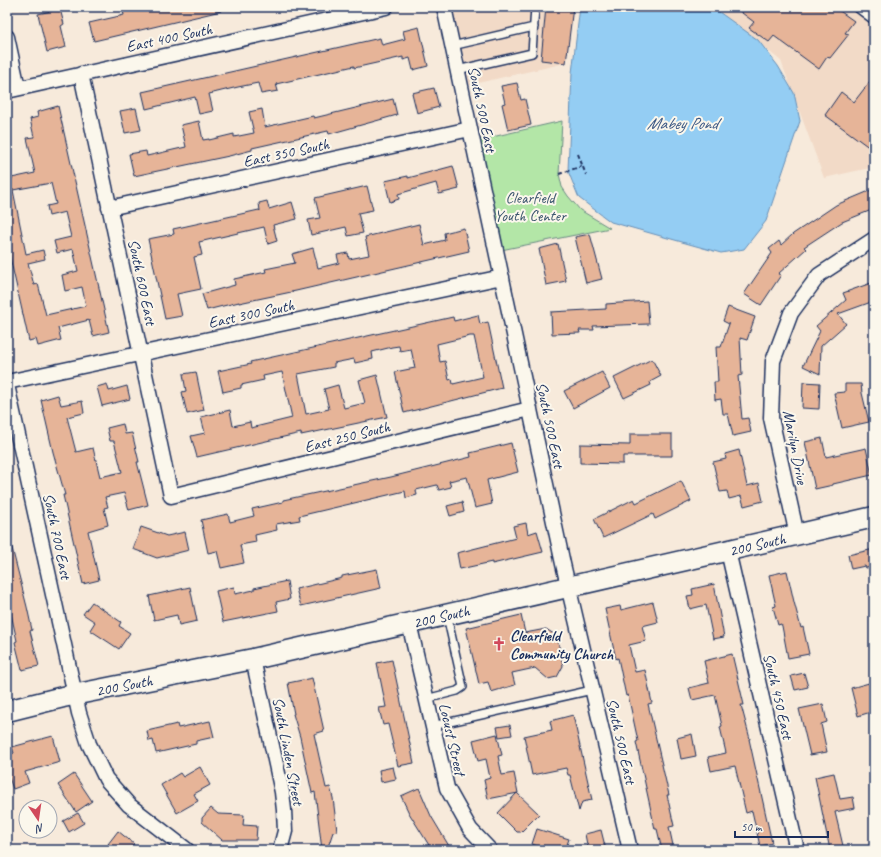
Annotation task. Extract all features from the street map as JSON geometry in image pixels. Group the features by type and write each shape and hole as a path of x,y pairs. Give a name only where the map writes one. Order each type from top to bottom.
{"street":[{"name":"East 400 South","path":"13,90 386,7"},
{"name":"South 500 East","path":"445,7 457,70 568,587 630,850"},
{"path":"7,38 13,90"},
{"name":"South 600 East","path":"81,74 172,496"},
{"name":"East 350 South","path":"109,208 470,129"},
{"name":"Marilyn Drive","path":"797,535 771,418 773,361 791,313 819,275 874,240"},
{"name":"East 300 South","path":"7,384 502,277"},
{"name":"South 700 East","path":"7,384 80,718 89,744 106,779 130,805 186,850"},
{"name":"East 250 South","path":"172,496 530,409"},
{"name":"200 South","path":"7,711 75,695 253,659 874,517"},
{"name":"South 450 East","path":"728,551 797,850"},
{"name":"Locust Street","path":"409,623 447,788 470,829 490,850"},
{"name":"South Linden Street","path":"253,659 284,810 285,831 280,850"}],"lane":[{"path":"457,70 532,53 535,7"},
{"path":"856,7 872,19 874,16"},
{"path":"452,46 534,27"},
{"path":"426,699 457,692 463,688 446,615"},
{"path":"432,726 592,690"}],"path":[{"path":"578,154 586,175"},
{"path":"559,174 582,166"}],"shaded area":[{"path":"452,7 573,7 566,63 469,85"},
{"path":"714,7 874,7 874,167 824,178 781,61"}],"green space":[{"name":"Clearfield Youth Center","path":"562,121 559,174 562,187 580,210 610,228 501,250 479,140"}],"water":[{"name":"Mabey Pond","path":"580,7 712,7 758,40 778,66 794,93 800,121 766,221 744,249 721,253 611,222 579,198 568,171 572,73"}],"building":[{"path":"122,7 221,7 221,11 94,41 89,23 124,15"},
{"path":"546,7 573,7 566,63 541,60"},
{"path":"734,7 834,7 854,21 845,33 849,34 830,58 827,57 819,69 774,36 769,42 749,28 754,22"},
{"path":"60,9 64,24 61,26 66,47 47,52 38,14"},
{"path":"419,27 428,66 413,70 410,58 403,60 403,57 354,68 354,66 276,84 278,91 261,94 258,83 238,87 209,94 213,111 199,114 195,97 146,109 142,92 380,38 382,45 405,39 403,31"},
{"path":"874,76 874,143 870,148 825,115 841,92 854,102"},
{"path":"517,83 521,100 525,99 531,125 508,130 502,104 505,103 501,86"},
{"path":"434,88 439,107 417,113 412,93"},
{"path":"393,99 397,115 329,134 328,131 252,148 252,150 229,156 134,176 129,154 146,151 147,156 186,147 181,125 199,121 203,140 234,134 234,137 254,133 249,112 262,109 265,127 313,116 314,118"},
{"path":"58,106 109,332 93,336 89,320 58,328 61,340 38,346 36,339 29,341 7,244 7,179 35,173 27,138 34,137 30,119 38,117 37,112","holes":["51,183 56,204 47,206 49,216 65,212 71,237 54,241 57,253 73,249 78,271 62,275 65,291 82,287 86,306 46,315 38,284 34,285 28,263 45,259 43,250 26,254 13,190"]},
{"path":"136,108 141,130 125,133 120,111"},
{"path":"453,166 459,189 439,194 436,183 398,194 399,199 390,202 385,181 408,176 408,178"},
{"path":"367,186 373,210 358,213 363,233 348,236 346,227 311,235 308,220 320,218 315,198"},
{"path":"874,189 874,209 842,222 804,247 806,249 778,274 781,275 761,305 744,294 772,253 769,249 779,241 781,245 793,234 836,205"},
{"path":"267,201 269,209 292,202 297,219 273,225 277,241 268,244 264,227 199,242 202,255 194,257 201,289 177,294 182,316 165,319 148,239 174,234 173,229 260,211 259,203"},
{"path":"419,224 424,245 445,240 444,233 464,228 469,251 207,310 202,294 235,285 234,279 266,272 265,269 295,263 292,254 313,248 318,268 339,263 337,255 348,253 349,259 369,255 365,237"},
{"path":"590,234 602,279 586,283 575,237"},
{"path":"558,244 566,281 546,285 539,249"},
{"path":"874,282 874,301 838,314 846,324 821,346 820,374 803,366 820,331 816,326 846,300 843,293"},
{"path":"647,301 649,324 593,326 594,330 579,330 580,333 552,334 551,312 606,309 606,304"},
{"path":"728,307 755,317 747,340 740,338 742,375 738,376 742,419 748,418 751,432 733,436 728,414 723,414 721,399 715,400 714,382 718,382 716,347 721,347 729,324 723,321"},
{"path":"478,315 480,324 488,322 502,388 404,413 395,372 415,368 411,349 400,351 399,346 392,347 372,352 373,359 355,363 354,359 334,363 334,367 298,374 306,414 329,409 324,389 338,385 344,408 365,403 359,380 377,375 387,417 301,435 301,433 197,457 191,436 205,433 201,417 230,410 233,426 250,422 251,428 292,418 282,372 263,376 264,380 241,385 241,388 223,392 218,371 251,364 250,362 453,317 454,321","holes":["474,336 483,377 453,384 452,379 449,380 445,361 440,362 437,344"]},
{"path":"652,359 661,376 650,382 651,385 624,398 614,378"},
{"path":"196,372 204,410 187,414 182,392 186,391 183,374"},
{"path":"602,372 610,388 573,408 564,391"},
{"path":"803,382 820,383 819,409 802,408"},
{"path":"107,384 109,391 127,386 130,399 102,406 97,387"},
{"path":"845,384 861,384 869,422 842,428 834,393 845,392"},
{"path":"58,395 61,405 82,401 84,413 67,417 76,452 93,448 100,477 122,472 114,441 110,441 107,428 123,424 125,434 132,433 139,462 137,462 148,505 129,510 124,493 105,497 108,507 104,508 108,525 88,531 99,580 83,584 63,495 65,495 41,400"},
{"path":"630,434 672,434 672,456 623,456 623,464 580,463 580,444 630,445"},
{"path":"822,438 826,457 866,448 872,475 815,489 805,442"},
{"path":"511,443 518,472 487,480 492,504 475,508 467,477 449,481 451,487 439,490 437,485 416,490 417,495 406,498 405,491 299,516 300,520 276,524 277,530 255,535 256,542 240,545 244,563 221,568 217,551 208,553 201,520 228,514 230,522 254,516 252,509 283,502 283,500 391,477 471,457 470,453"},
{"path":"739,450 747,486 759,483 763,501 744,506 741,496 729,499 727,491 720,492 713,462 726,459 725,454"},
{"path":"681,481 691,501 655,519 653,514 603,538 594,519 634,499 636,503"},
{"path":"462,502 464,512 450,516 447,506"},
{"path":"526,523 528,534 537,531 543,552 492,564 492,562 460,569 457,553 516,538 513,526"},
{"path":"141,527 167,536 185,532 189,550 157,558 133,549"},
{"path":"11,544 27,607 32,630 30,631 39,666 22,670 15,642 17,641 8,600 7,601 7,545"},
{"path":"874,549 874,567 866,568 865,566 851,569 848,555"},
{"path":"377,569 381,588 301,606 296,589 342,578 342,576"},
{"path":"787,571 809,654 788,658 782,626 781,624 778,625 773,607 776,606 769,575"},
{"path":"287,581 290,599 276,602 278,611 223,622 216,591 234,587 235,594 254,590 254,588"},
{"path":"714,584 724,637 713,639 706,605 690,609 687,596 693,595 692,589"},
{"path":"190,587 197,621 179,625 177,615 154,620 149,596"},
{"path":"92,602 121,622 119,626 130,633 119,649 90,630 95,622 83,614"},
{"path":"653,602 658,622 642,626 646,641 629,645 635,672 645,670 652,703 648,704 669,795 667,795 674,826 669,827 674,850 662,850 657,829 655,829 636,742 638,741 628,695 626,696 618,658 616,659 605,609 620,606 621,610"},
{"path":"521,615 525,633 546,629 557,636 563,666 557,677 548,679 535,668 512,673 515,685 491,692 488,682 479,684 466,628"},
{"path":"732,654 744,705 741,705 750,739 772,843 760,846 752,811 746,813 735,766 711,771 708,757 726,753 715,695 692,700 689,688 709,683 704,661"},
{"path":"392,660 414,763 398,766 388,724 383,725 379,708 386,707 377,663"},
{"path":"804,673 808,687 795,690 791,676"},
{"path":"312,678 324,731 314,734 326,788 330,787 333,798 337,831 333,832 327,850 322,850 315,792 312,793 300,737 293,714 288,683"},
{"path":"869,683 874,702 874,711 858,716 851,688"},
{"path":"823,704 827,722 821,724 827,752 810,755 799,709"},
{"path":"573,715 592,800 582,802 579,811 570,775 568,775 566,768 532,775 524,736 552,730 550,721"},
{"path":"210,721 214,737 196,741 196,744 156,753 153,740 149,741 147,731 177,724 178,728"},
{"path":"510,725 512,735 499,737 497,727"},
{"path":"497,734 502,755 498,756 502,775 514,773 518,793 488,799 484,780 490,778 486,759 478,761 473,740"},
{"path":"692,734 696,756 681,759 677,738"},
{"path":"53,736 60,762 25,772 29,783 13,789 7,772 7,755 14,753 12,747"},
{"path":"200,767 210,785 194,794 198,801 177,813 161,785 180,773 183,777"},
{"path":"393,767 396,779 381,782 379,770"},
{"path":"834,773 840,799 853,797 855,808 835,812 844,850 830,850 815,777"},
{"path":"74,774 92,801 76,812 58,785"},
{"path":"419,788 431,816 449,846 443,850 432,850 409,813 401,796"},
{"path":"517,793 539,814 521,832 517,832 498,813"},
{"path":"211,808 218,814 244,815 243,825 257,826 256,840 222,840 202,822 202,818"},
{"path":"78,813 84,823 69,832 63,821"},
{"path":"537,829 569,839 565,850 549,850 532,844"},
{"path":"601,830 606,850 588,850 585,834"},
{"path":"118,831 134,844 129,850 116,850 108,844"}],"place":[{"name":"Clearfield Community Church","path":"499,644"}]}
